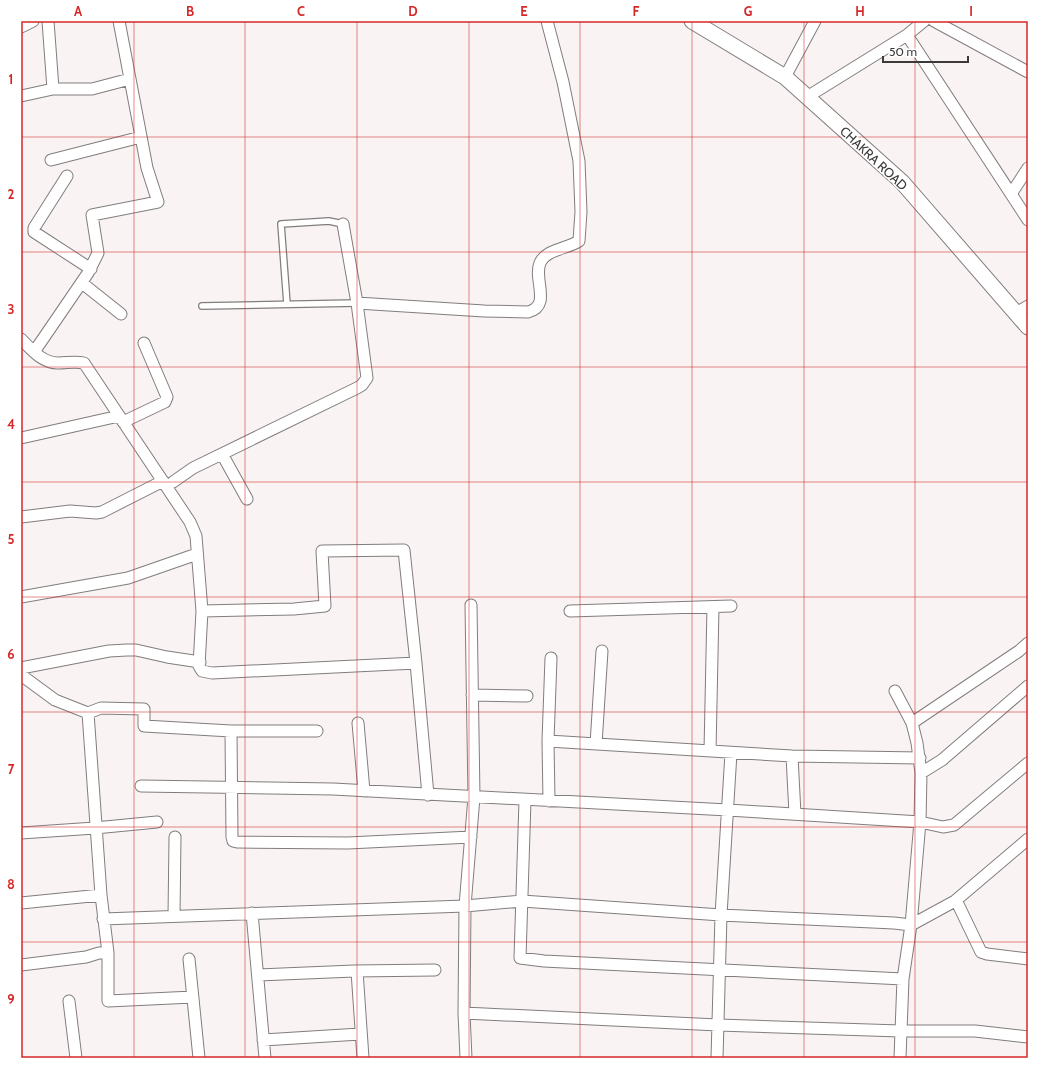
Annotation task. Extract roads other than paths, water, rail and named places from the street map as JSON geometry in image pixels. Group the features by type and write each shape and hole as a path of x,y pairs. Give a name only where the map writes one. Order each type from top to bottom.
{"main road":[{"name":"CHAKRA ROAD","path":"692,21 785,77 902,182 1022,310 1028,327"}],"street":[{"path":"21,27 33,21"},
{"path":"48,21 53,89"},
{"path":"34,352 82,283 91,269 98,253 92,215 158,202 147,168 119,21"},
{"path":"357,303 528,312 539,306 541,297 538,271 540,263 546,255 573,245 579,241 580,212 579,161 563,82 547,21"},
{"path":"785,77 815,21"},
{"path":"807,97 907,35 924,21"},
{"path":"934,21 1028,72"},
{"path":"907,35 1028,220"},
{"path":"21,96 53,89 92,89 130,79"},
{"path":"51,160 142,137"},
{"path":"1011,194 1028,168"},
{"path":"67,176 34,228 34,232 91,269"},
{"path":"21,517 70,511 102,512 362,385 367,378 357,303 343,224"},
{"path":"82,283 121,314"},
{"path":"21,339 43,359 53,363 75,361 84,363 121,419 168,481 194,529 196,536 202,611 199,666 202,671 212,673 416,663"},
{"path":"21,438 121,419 166,402 167,397 144,343"},
{"path":"222,454 247,499"},
{"path":"202,611 294,609 325,606 322,551 404,550 428,794"},
{"path":"21,597 128,578 197,554"},
{"path":"466,1058 464,1013 465,906 474,797 471,604"},
{"path":"570,611 731,606"},
{"path":"710,751 713,607"},
{"path":"912,723 1019,651 1028,643"},
{"path":"21,668 109,651 127,650 136,650 200,662"},
{"path":"596,744 602,651"},
{"path":"549,801 548,741 552,658"},
{"path":"21,675 55,700 88,712 101,708 144,709 144,726 231,731 317,731"},
{"path":"921,773 942,760 1028,686"},
{"path":"895,691 912,723 920,758 921,773 920,822 911,925 903,980 900,1058"},
{"path":"472,695 527,696"},
{"path":"88,712 95,828 103,919 108,953 108,1001 193,997"},
{"path":"358,723 364,791"},
{"path":"231,731 233,841 348,843 471,837"},
{"path":"548,741 792,756 920,758"},
{"path":"717,1058 721,915 731,753"},
{"path":"792,756 796,814"},
{"path":"141,786 364,791 428,794 796,814 920,822 943,827 954,825 1028,763"},
{"path":"525,800 520,958 544,961 903,980"},
{"path":"21,833 157,822"},
{"path":"174,916 175,837"},
{"path":"103,919 465,906 522,901 721,915 911,925 956,900 1028,839"},
{"path":"21,902 101,896"},
{"path":"956,900 981,952 1028,959"},
{"path":"252,913 265,1058"},
{"path":"21,965 108,953"},
{"path":"189,958 199,1058"},
{"path":"258,975 357,971 435,970"},
{"path":"357,971 360,1034 363,1058"},
{"path":"69,1000 76,1058"},
{"path":"464,1013 718,1025 975,1032 1028,1037"},
{"path":"263,1040 360,1034"}],"lane":[{"path":"287,304 281,224 329,221 343,224"},
{"path":"202,306 357,303"}]}
